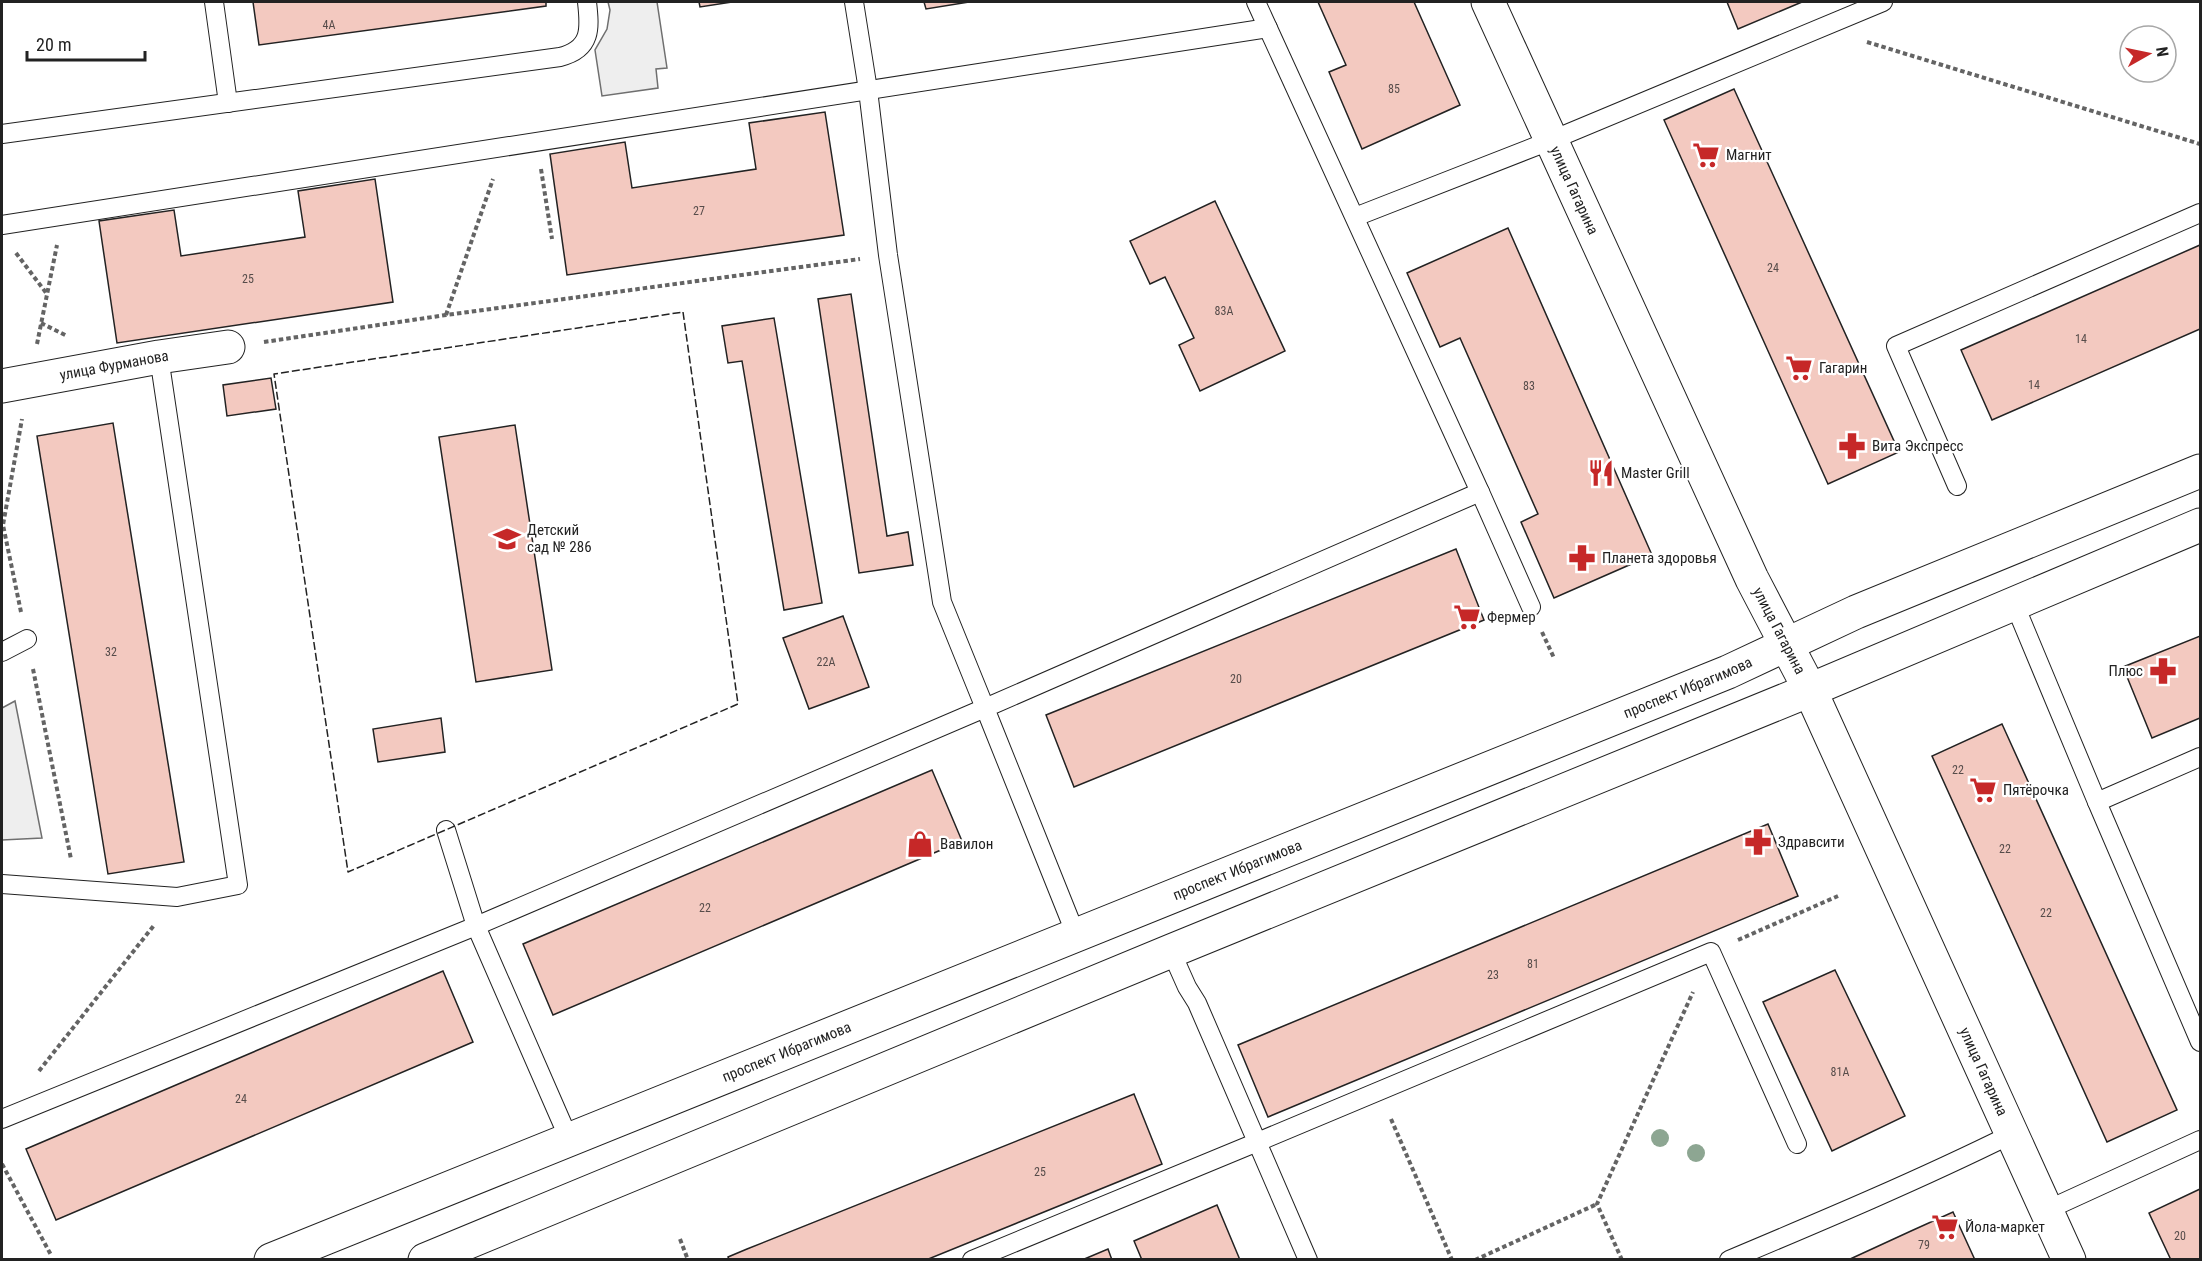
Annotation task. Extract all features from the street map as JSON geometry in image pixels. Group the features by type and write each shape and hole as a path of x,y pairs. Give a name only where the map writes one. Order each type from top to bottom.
{"main road":[{"name":"улица Гагарина","path":"1488,2 1752,579 1788,644 1810,690 2069,1260"},
{"name":"улица Фурманова","path":"15,383 228,347"},
{"name":"проспект Ибрагимова","path":"271,1260 1728,672 1856,612 2200,471"},
{"path":"425,1260 1171,951 1810,690 2200,525"}],"lane":[{"path":"214,2 228,103"},
{"path":"2,134 569,55 582,46 588,35 590,23 586,2"},
{"path":"854,2 868,90 888,255 942,602 1076,935"},
{"path":"1256,2 1531,607"},
{"path":"1355,217 1552,140 1884,2"},
{"path":"2,225 1268,28"},
{"path":"1957,486 1896,346 2200,213"},
{"path":"2,884 177,897 238,885 159,357"},
{"path":"2,1119 476,926 985,708 1480,492"},
{"path":"2014,603 2200,1042"},
{"path":"2,652 27,639"},
{"path":"2097,802 2200,757"},
{"path":"446,830 476,926 569,1139"},
{"path":"1171,951 1197,1003 1308,1260"},
{"path":"972,1260 1258,1143 1379,1090 1711,952 1797,1144"},
{"path":"1729,1260 1960,1160 2012,1134"},
{"path":"2047,1210 2200,1140"}],"path":[{"path":"1820,28 2200,144"},
{"path":"537,142 552,239"},
{"path":"446,315 504,147"},
{"path":"15,383 47,294 63,215"},
{"path":"15,250 47,294"},
{"path":"228,347 888,255"},
{"path":"1474,1260 1598,1204 1711,952 1838,896"},
{"path":"38,1072 177,897"},
{"path":"1379,1090 1452,1260"},
{"path":"2,1164 51,1256"},
{"path":"1598,1204 1622,1260"},
{"path":"680,1239 688,1260"}],"shaded area":[{"path":"608,2 657,2 667,68 656,69 658,88 602,96 595,50 607,29 610,10"},
{"path":"15,701 42,838 2,840 2,708"}],"building":[{"path":"253,2 546,2 546,6 259,45"},
{"path":"699,2 732,2 700,7"},
{"path":"924,2 969,2 926,9"},
{"path":"1318,2 1414,2 1460,105 1362,149 1329,72 1346,65"},
{"path":"1727,2 1802,2 1738,29"},
{"path":"1734,89 1899,452 1828,484 1664,120"},
{"path":"825,112 844,235 567,275 550,154 625,142 632,188 756,169 749,123"},
{"path":"375,179 393,302 117,343 99,221 174,210 181,256 305,237 298,191"},
{"path":"1215,201 1285,351 1200,391 1179,345 1194,338 1165,277 1150,284 1130,241"},
{"path":"1508,228 1652,555 1554,598 1521,522 1538,514 1460,338 1440,347 1407,273"},
{"path":"2200,245 2200,329 1992,420 1961,350"},
{"path":"851,294 887,536 908,532 913,565 859,573 818,299"},
{"path":"774,318 822,603 784,610 742,361 728,363 722,326"},
{"path":"271,378 276,409 227,416 223,385"},
{"path":"113,423 184,862 108,874 37,436"},
{"path":"515,425 552,670 476,682 439,437"},
{"path":"1456,549 1484,620 1074,787 1046,715"},
{"path":"843,616 869,687 809,709 783,638"},
{"path":"2200,636 2200,718 2152,738 2123,667"},
{"path":"441,718 445,752 378,762 373,729"},
{"path":"2002,724 2177,1110 2107,1142 1932,756"},
{"path":"932,770 962,841 553,1015 523,944"},
{"path":"1768,824 1798,896 1268,1117 1238,1045"},
{"path":"1835,970 1905,1116 1832,1151 1763,1002"},
{"path":"443,971 473,1042 56,1220 26,1149"},
{"path":"1134,1094 1162,1164 926,1260 729,1260 728,1257 747,1249"},
{"path":"2200,1189 2200,1260 2171,1260 2149,1213"},
{"path":"1217,1205 1240,1260 1142,1260 1134,1241"},
{"path":"1953,1212 1975,1260 1848,1260 1911,1231"},
{"path":"1108,1249 1112,1260 1082,1260"}],"fence":[{"path":"683,312 738,704 348,872 274,374 683,312"}],"place":[{"name":"Магнит","path":"1706,155"},
{"name":"Гагарин","path":"1799,368"},
{"name":"Вита Экспресс","path":"1852,446"},
{"name":"Master Grill","path":"1601,473"},
{"name":"Детский сад № 286","path":"507,539"},
{"name":"Планета здоровья","path":"1582,558"},
{"name":"Фермер","path":"1467,617"},
{"name":"Плюс","path":"2163,671"},
{"name":"Пятёрочка","path":"1983,790"},
{"name":"Здравсити","path":"1758,842"},
{"name":"Вавилон","path":"920,844"},
{"name":"Йола-маркет","path":"1945,1227"}]}
